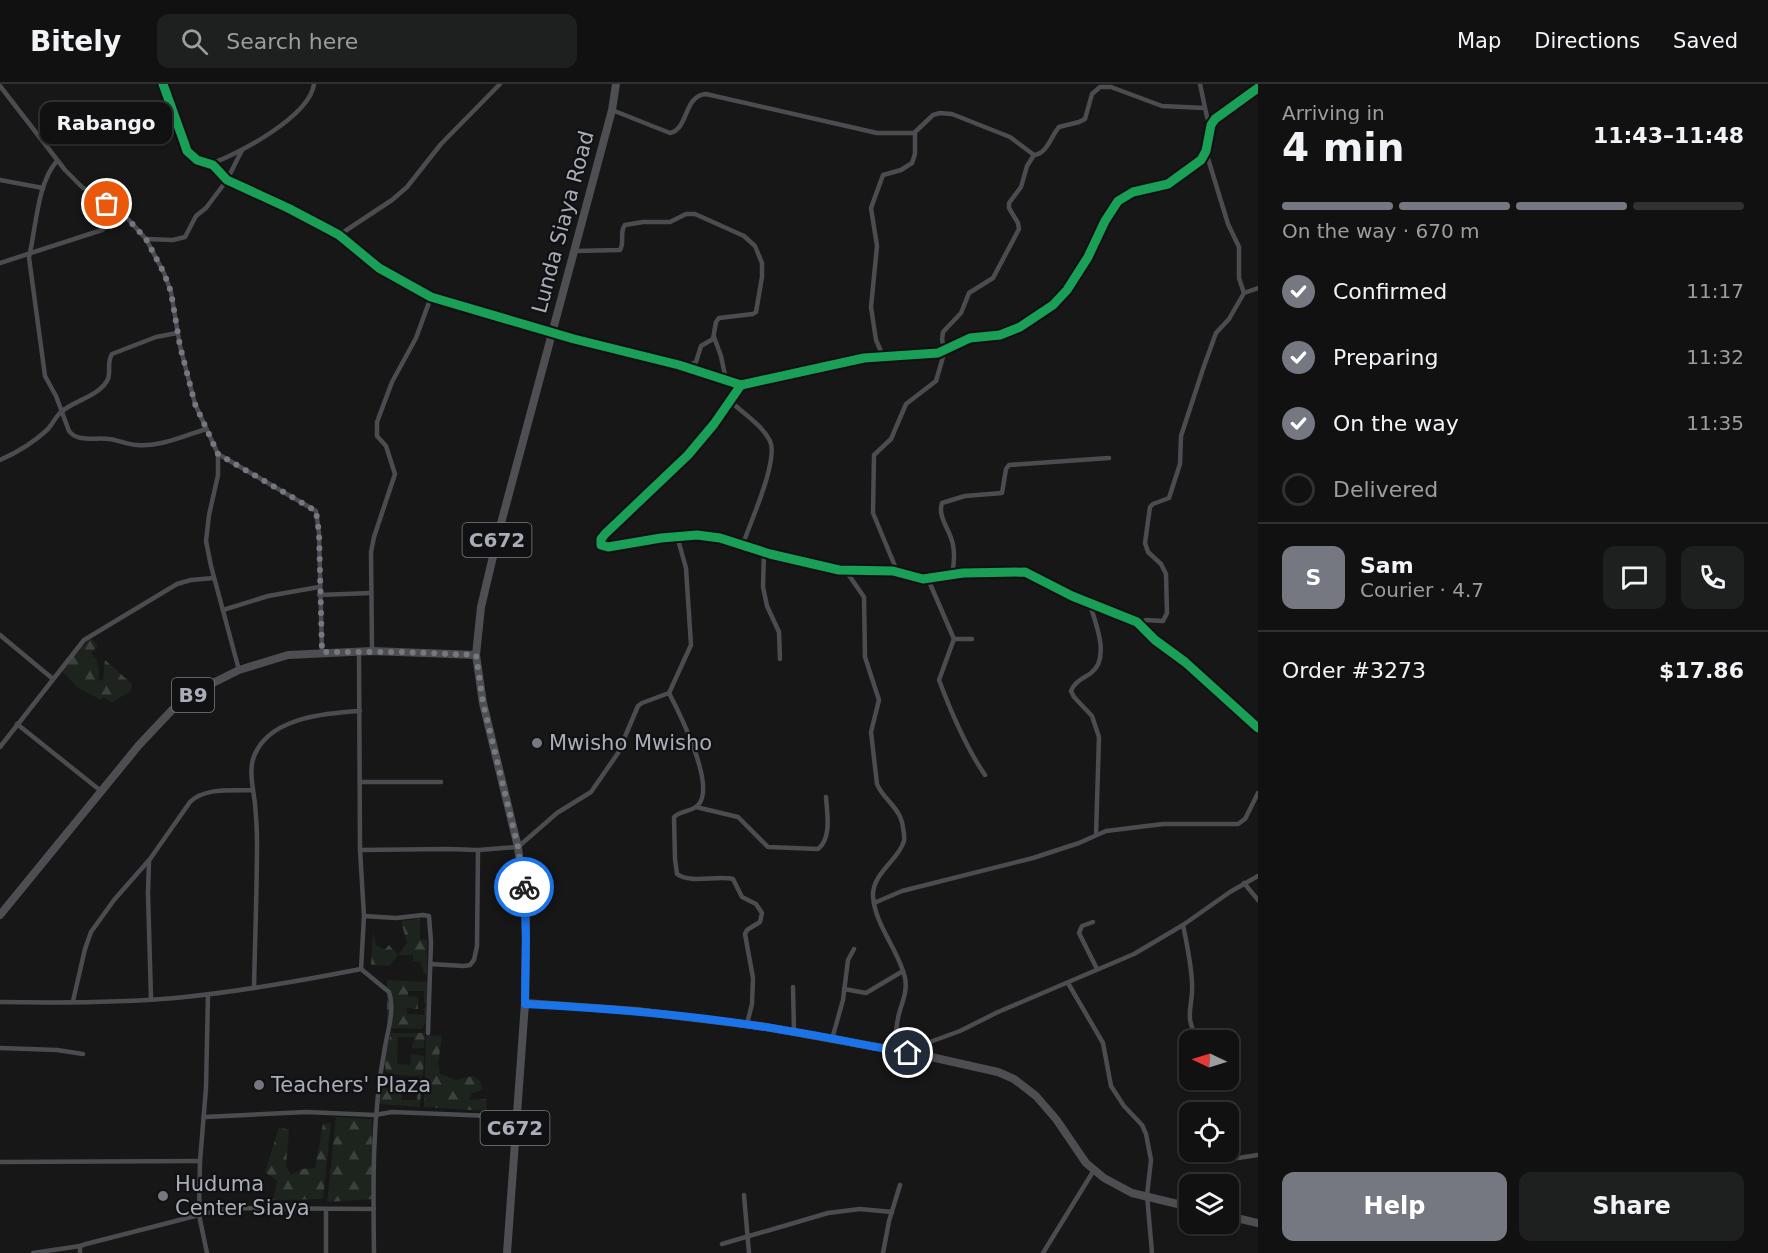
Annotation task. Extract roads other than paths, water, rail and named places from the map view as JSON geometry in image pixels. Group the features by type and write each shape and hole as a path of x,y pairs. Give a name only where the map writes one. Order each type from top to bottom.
{"highway":[{"name":"B9","path":"0,915 139,745 172,710 207,686 239,670 276,658 322,652 372,651 476,655"},
{"path":"525,1004 637,1011 747,1024 922,1055 998,1072 1024,1086 1048,1108 1094,1170 1122,1189 1179,1204"},
{"path":"1239,1219 1258,1223"}],"main road":[{"name":"Lunda Siaya Road","path":"525,1004 526,915 518,847 483,703 476,655 478,628 486,585 612,110 616,84"},
{"name":"C672","path":"507,1253 525,1004"}],"street":[{"path":"163,84 188,151 200,162 215,167 227,180 302,214 339,235 379,268 431,297 552,333 683,366 741,385 840,362 884,356 938,353 970,338 1000,335 1013,331 1053,305 1075,279 1118,201 1133,192 1174,181 1197,164 1206,151 1211,125 1217,117"},
{"path":"209,164 266,137 311,96 314,84"},
{"path":"339,235 385,205 407,187 441,144 500,84"},
{"path":"1200,84 1204,108 1211,125"},
{"path":"0,86 57,161 82,187 122,214 146,239 164,273 171,292 177,333 195,404 218,454 218,475 206,541 239,670"},
{"path":"897,572 873,513 873,458 875,452 893,436 906,404 934,384 945,351 942,336 944,330 961,313 969,292 993,278 1019,229 1008,205 1021,187 1027,165 1034,155 1040,154 1059,127 1085,119 1092,94 1100,87 1111,87 1162,106 1204,108"},
{"path":"1207,117 1213,120 1258,88"},
{"path":"612,110 674,133 692,101 701,95 713,94 877,133 915,132 933,115 952,114 1010,137 1034,155"},
{"path":"884,356 876,340 871,310 877,246 871,208 883,175 912,164 915,154 915,132"},
{"path":"146,239 182,239 196,216 206,208 227,180 242,150"},
{"path":"1206,151 1228,224 1239,247 1239,278 1244,293"},
{"path":"57,161 47,175 43,188 30,252 30,271 42,362 47,382 56,396 66,428 72,435 108,439 136,446 161,443 206,429"},
{"path":"0,180 43,188"},
{"path":"574,251 620,250 622,228 625,225 670,222 690,213 700,215 744,236 755,246 762,263 761,282 756,312 719,318 716,322 714,336 726,380"},
{"path":"0,263 102,230 122,214"},
{"path":"1139,624 1146,620 1163,621 1167,613 1164,570 1148,552 1145,543 1150,507 1171,496 1180,464 1181,436 1216,333 1229,319 1244,293 1258,288"},
{"path":"372,651 370,593 372,545 395,474 386,446 377,436 376,426 386,396 413,344 431,297"},
{"path":"0,460 47,430 62,411 96,393 106,381 109,358 112,354 156,337 177,333"},
{"path":"683,366 695,363 701,346 714,336"},
{"path":"741,385 688,455 614,525 600,543 603,547 708,535 764,552 846,571 897,572 928,579 972,573 1025,572 1064,593 1139,624 1258,728"},
{"path":"730,401 764,433 772,449 769,475 743,544"},
{"path":"218,454 316,511 319,533 322,652"},
{"path":"952,575 953,545 941,513 942,503 965,496 1002,493 1009,465 1109,458"},
{"path":"360,850 478,850 518,847 557,813 591,792 618,753 638,706 642,702 669,693 691,645 686,568 677,537"},
{"path":"764,552 763,587 767,606 780,632 780,658"},
{"path":"846,571 864,597 865,657 879,700 872,732 877,784 898,813 904,836 902,845 875,885 873,892 874,903 885,935 903,971 906,988 898,1018 894,1050"},
{"path":"0,747 80,644 184,581 214,578"},
{"path":"928,579 954,639 939,680 953,716 985,775"},
{"path":"223,610 268,596 319,587"},
{"path":"320,595 370,593"},
{"path":"1089,602 1098,637 1100,663 1071,691 1074,698 1092,716 1099,737 1096,835"},
{"path":"0,635 53,679"},
{"path":"954,639 972,639"},
{"path":"359,652 360,850 364,916 361,969"},
{"path":"669,693 691,741 700,769 703,790 701,801 696,807"},
{"path":"254,988 257,840 252,764 254,755 257,748 269,736 302,719 325,714 360,711"},
{"path":"18,724 101,792"},
{"path":"360,782 441,782"},
{"path":"73,1001 91,932 114,900 150,859 194,799 212,792 253,790"},
{"path":"874,903 909,889 1033,858 1079,843 1106,831 1162,824 1238,824 1245,819 1258,793"},
{"path":"747,1024 752,1004 753,978 745,934 760,921 762,913 756,904 742,897 733,879 690,878 677,874 674,817 679,812 696,807 738,817 768,848 818,849 826,838 826,797"},
{"path":"430,964 464,966 470,965 474,960 477,946 478,850"},
{"path":"150,859 148,893 151,999"},
{"path":"922,1055 927,1043 960,1032 998,1012 1134,954 1258,876"},
{"path":"1244,883 1258,900"},
{"path":"364,916 396,918 429,916 428,1033"},
{"path":"1093,922 1082,926 1079,933 1097,969"},
{"path":"1183,925 1192,983 1189,1017 1193,1030"},
{"path":"831,1039 839,1015 848,960 854,949"},
{"path":"0,1002 151,999 208,994 361,969 383,986 391,997 375,1115 374,1253"},
{"path":"844,989 866,993 903,971"},
{"path":"1068,984 1103,1043 1111,1086 1124,1106 1144,1129 1151,1160 1147,1195 1152,1253"},
{"path":"793,987 794,1032"},
{"path":"207,1253 199,1215 200,1161 205,1117 208,994"},
{"path":"0,1048 57,1050 83,1054"},
{"path":"205,1117 306,1112 375,1115 392,1112 516,1117"},
{"path":"1239,1158 1258,1155"},
{"path":"0,1162 200,1161"},
{"path":"1043,1253 1094,1170"},
{"path":"883,1253 900,1185"},
{"path":"744,1195 749,1253"},
{"path":"33,1253 80,1246 228,1208 374,1209"},
{"path":"326,1209 326,1253"},
{"path":"722,1244 828,1213 860,1209 892,1212"},
{"path":"80,1246 80,1253"}],"place":[{"name":"Rabango","path":"107,204"},
{"name":"Mwisho Mwisho","path":"537,743"},
{"name":"Teachers' Plaza","path":"259,1085"},
{"name":"Huduma Center Siaya","path":"163,1196"}]}
